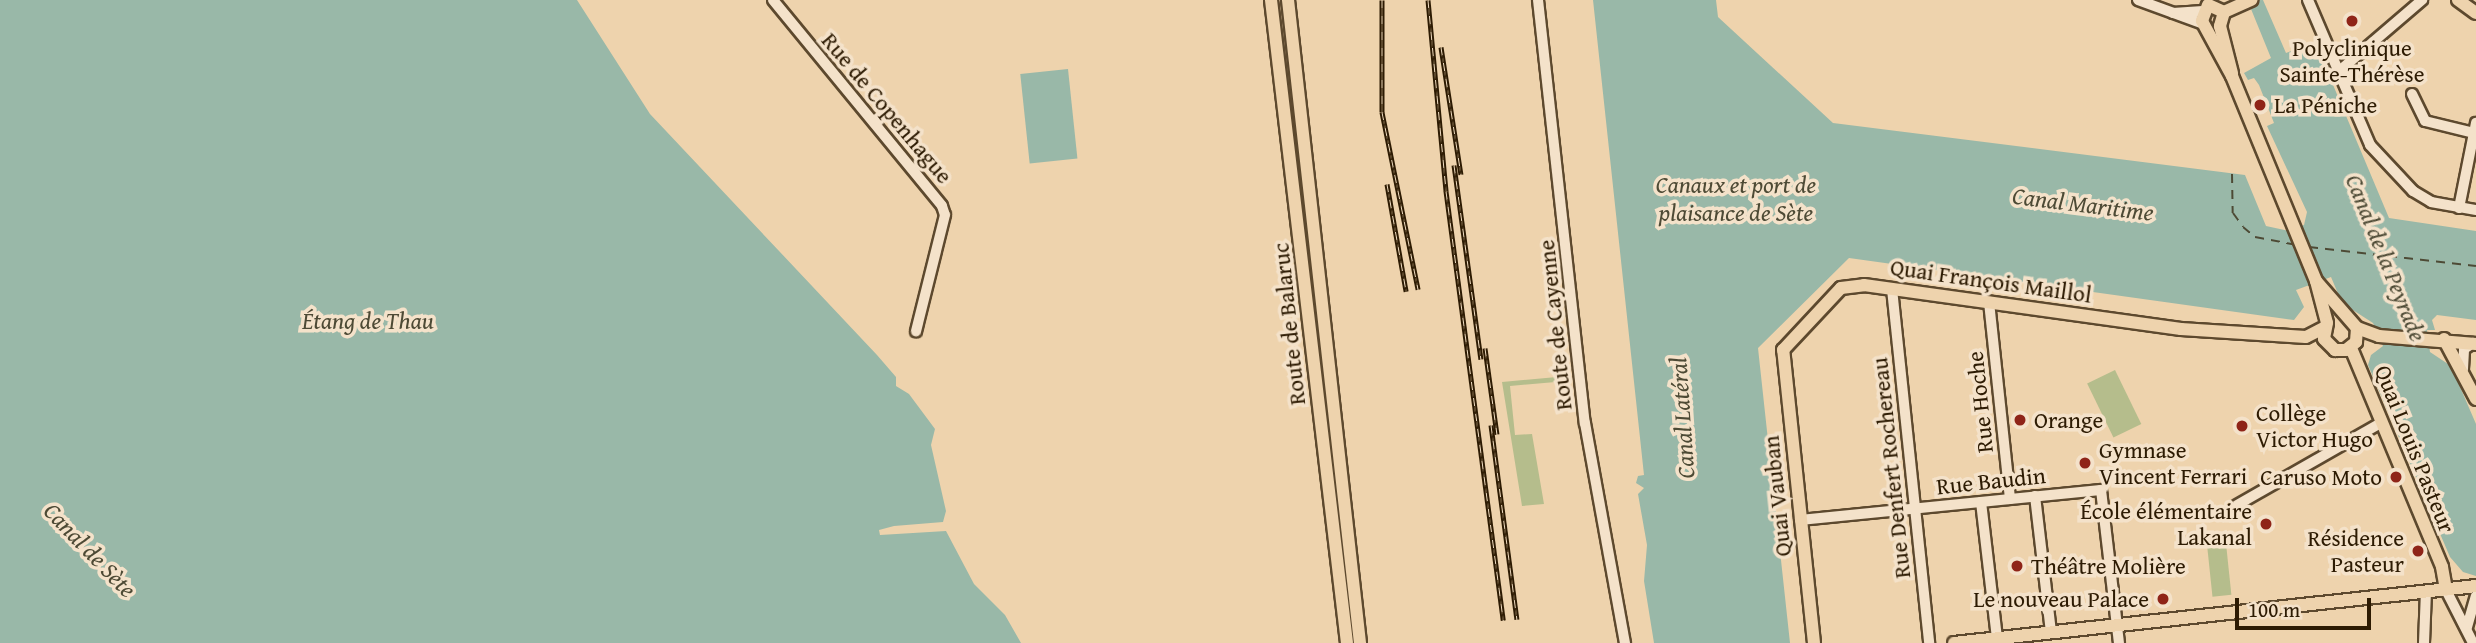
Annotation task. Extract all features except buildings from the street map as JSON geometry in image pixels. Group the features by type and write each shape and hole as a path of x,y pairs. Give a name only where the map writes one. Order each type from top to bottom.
{"main road":[{"name":"Route de Balaruc","path":"1271,0 1347,643"},
{"name":"Route de Balaruc","path":"1288,0 1360,643"},
{"path":"2232,76 2220,26 2230,9 2251,0"},
{"path":"2458,0 2476,13"},
{"path":"2230,9 2216,5 2205,6 2205,25 2232,76 2316,281 2326,326 2326,343 2340,351 2379,335"},
{"path":"2205,25 2220,26"},
{"path":"2316,281 2344,317 2357,328 2379,335 2444,339 2474,344"},
{"name":"Quai François Maillol","path":"1785,345 1843,287 1892,289 2214,330 2306,337 2326,326"},
{"path":"2326,326 2344,317"},
{"path":"2353,345 2357,328"},
{"name":"Quai François Maillol","path":"2214,330 2286,343 2326,343"},
{"path":"2444,339 2463,369 2476,399"},
{"name":"Quai Vauban","path":"1785,345 1814,643"},
{"name":"Quai Louis Pasteur","path":"2353,345 2381,423 2453,589"},
{"path":"2426,592 2442,567"},
{"path":"1954,643 2476,586"}],"street":[{"name":"Rue de Copenhague","path":"772,0 942,206 945,215 916,331"},
{"name":"Route de Cayenne","path":"1538,0 1585,423 1625,643"},
{"path":"2138,0 2205,25"},
{"path":"2298,0 2308,4 2370,145 2413,191 2431,202 2476,210"},
{"path":"2338,72 2422,0"},
{"path":"2173,13 2205,6"},
{"path":"2412,94 2425,121 2475,129 2459,208"},
{"name":"Rue Denfert Rochereau","path":"1892,289 1929,643"},
{"name":"Rue Hoche","path":"1989,302 2010,499"},
{"path":"2463,369 2464,349 2474,344"},
{"path":"2237,505 2381,423"},
{"name":"Rue Baudin","path":"1800,520 2101,490 2117,625"},
{"path":"2035,496 2051,632"},
{"path":"1981,502 1997,638"},
{"name":"Quai Louis Pasteur","path":"2453,589 2473,643"},
{"path":"2424,643 2426,592"},
{"path":"2467,627 2476,596"},
{"path":"2117,625 2119,643"}],"green space":[{"path":"2115,370 2141,424 2113,438 2087,384"},
{"path":"1568,376 1568,397 1567,381 1510,386 1515,435 1532,434 1544,504 1522,506 1502,382"},
{"path":"2225,534 2231,595 2212,597 2206,536"}],"water":[{"name":"Étang de Thau","path":"0,0 577,0 650,114 877,355 896,377 896,386 909,394 935,429 931,445 946,511 943,522 894,526 879,530 880,535 946,531 974,584 1005,615 1021,643 0,643"},
{"name":"Canaux et port de plaisance de Sète","path":"1593,0 1716,0 1718,17 1833,123 2245,175 2266,226 2289,231 2304,225 2307,212 2267,126 2274,123 2259,85 2254,78 2248,80 2244,73 2271,58 2251,9 2240,13 2235,1 2263,0 2286,53 2315,42 2389,218 2476,231 2476,320 2437,315 2432,320 2435,330 2427,330 2430,352 2451,366 2476,424 2476,576 2463,572 2450,557 2368,365 2371,355 2383,346 2373,323 2342,303 2331,277 2296,290 2304,307 2294,320 1849,258 1758,348 1790,643 1654,643 1644,581 1647,545 1638,494 1644,488 1636,483 1638,476 1644,475"},
{"path":"1068,69 1077,159 1030,164 1020,74"}],"ferry route":[{"path":"2232,174 2233,213 2243,227 2255,237 2297,245"},
{"path":"2309,247 2476,266"}],"railway":[{"path":"1382,0 1382,112 1418,289"},
{"path":"1428,0 1446,191 1503,620"},
{"path":"1441,47 1461,174"},
{"path":"1454,165 1481,359"},
{"path":"1387,184 1406,291"},
{"path":"1485,348 1497,434"},
{"path":"1491,425 1517,619"}],"place":[{"name":"Polyclinique Sainte-Thérèse","path":"2352,21"},
{"name":"La Péniche","path":"2260,105"},
{"name":"Orange","path":"2020,420"},
{"name":"Collège Victor Hugo","path":"2242,426"},
{"name":"Gymnase Vincent Ferrari","path":"2085,463"},
{"name":"Caruso Moto","path":"2396,477"},
{"name":"École élémentaire Lakanal","path":"2266,524"},
{"name":"Résidence Pasteur","path":"2418,551"},
{"name":"Théâtre Molière","path":"2017,566"},
{"name":"Le nouveau Palace","path":"2163,599"}],"water label":[{"name":"Canal Maritime","path":"2083,204"},
{"name":"Canal de la Peyrade","path":"2386,258"},
{"name":"Canal Latéral","path":"1682,418"},
{"name":"Canal de Sète","path":"90,550"}]}
